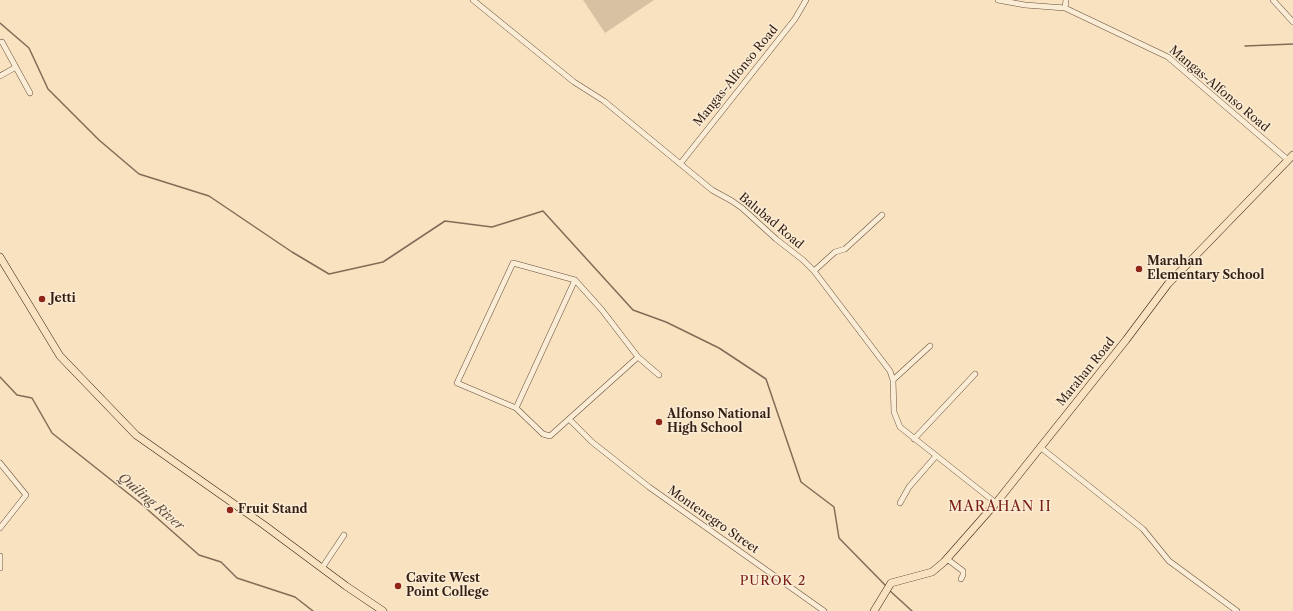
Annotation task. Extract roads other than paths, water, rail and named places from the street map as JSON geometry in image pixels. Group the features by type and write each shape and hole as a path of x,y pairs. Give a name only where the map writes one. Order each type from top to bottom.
{"main road":[{"name":"Marahan Road","path":"874,611 888,586 894,581 932,572 947,559 996,502 1126,340 1168,284 1290,157"},
{"path":"0,257 60,356 136,435 383,611"}],"street":[{"name":"Balubad Road","path":"474,0 574,82 604,101 712,190 742,208 814,271 864,339 884,361 893,380 894,412 896,420 904,431 996,502"},
{"name":"Mangas-Alfonso Road","path":"680,164 795,19 806,0"},
{"name":"Mangas-Alfonso Road","path":"998,0 1025,5 1065,8 1168,57 1290,157"},
{"path":"1065,8 1066,0"},
{"path":"1273,0 1293,22"},
{"path":"1287,16 1293,12"},
{"path":"2,42 30,93"},
{"path":"0,76 16,67"},
{"path":"814,271 835,252 845,249 882,216"},
{"path":"638,357 554,434 547,436 516,408 457,383 513,263 575,280 602,310 638,357 659,375"},
{"path":"516,408 575,280"},
{"path":"893,380 930,346"},
{"path":"914,439 976,374"},
{"name":"Montenegro Street","path":"570,420 592,442 649,487 824,611"},
{"path":"1040,447 1143,529 1169,561 1237,611"},
{"path":"900,503 909,487 936,456"},
{"path":"0,463 26,495 0,528"},
{"path":"322,568 344,535"},
{"path":"0,556 0,568"},
{"path":"947,559 963,572 961,579"}],"waterway":[{"path":"0,23 29,48 48,89 99,140 139,174 209,196 292,252 329,274 383,262 445,221 492,227 543,211 633,310 666,322 719,348 766,379 801,482 834,507 839,538 887,587"},
{"path":"1245,46 1293,44"},
{"name":"Quiling River","path":"0,377 17,395 32,398 52,433 139,502 199,555 221,562 237,578 295,597 313,611"},
{"path":"889,590 912,611"}],"place":[{"name":"Marahan Elementary School","path":"1139,269"},
{"name":"Jetti","path":"42,299"},
{"name":"Alfonso National High School","path":"659,422"},
{"name":"Fruit Stand","path":"230,510"},
{"name":"Cavite West Point College","path":"398,586"}],"district":[{"name":"MARAHAN II","path":"1000,507"},
{"name":"PUROK 2","path":"773,581"}]}
